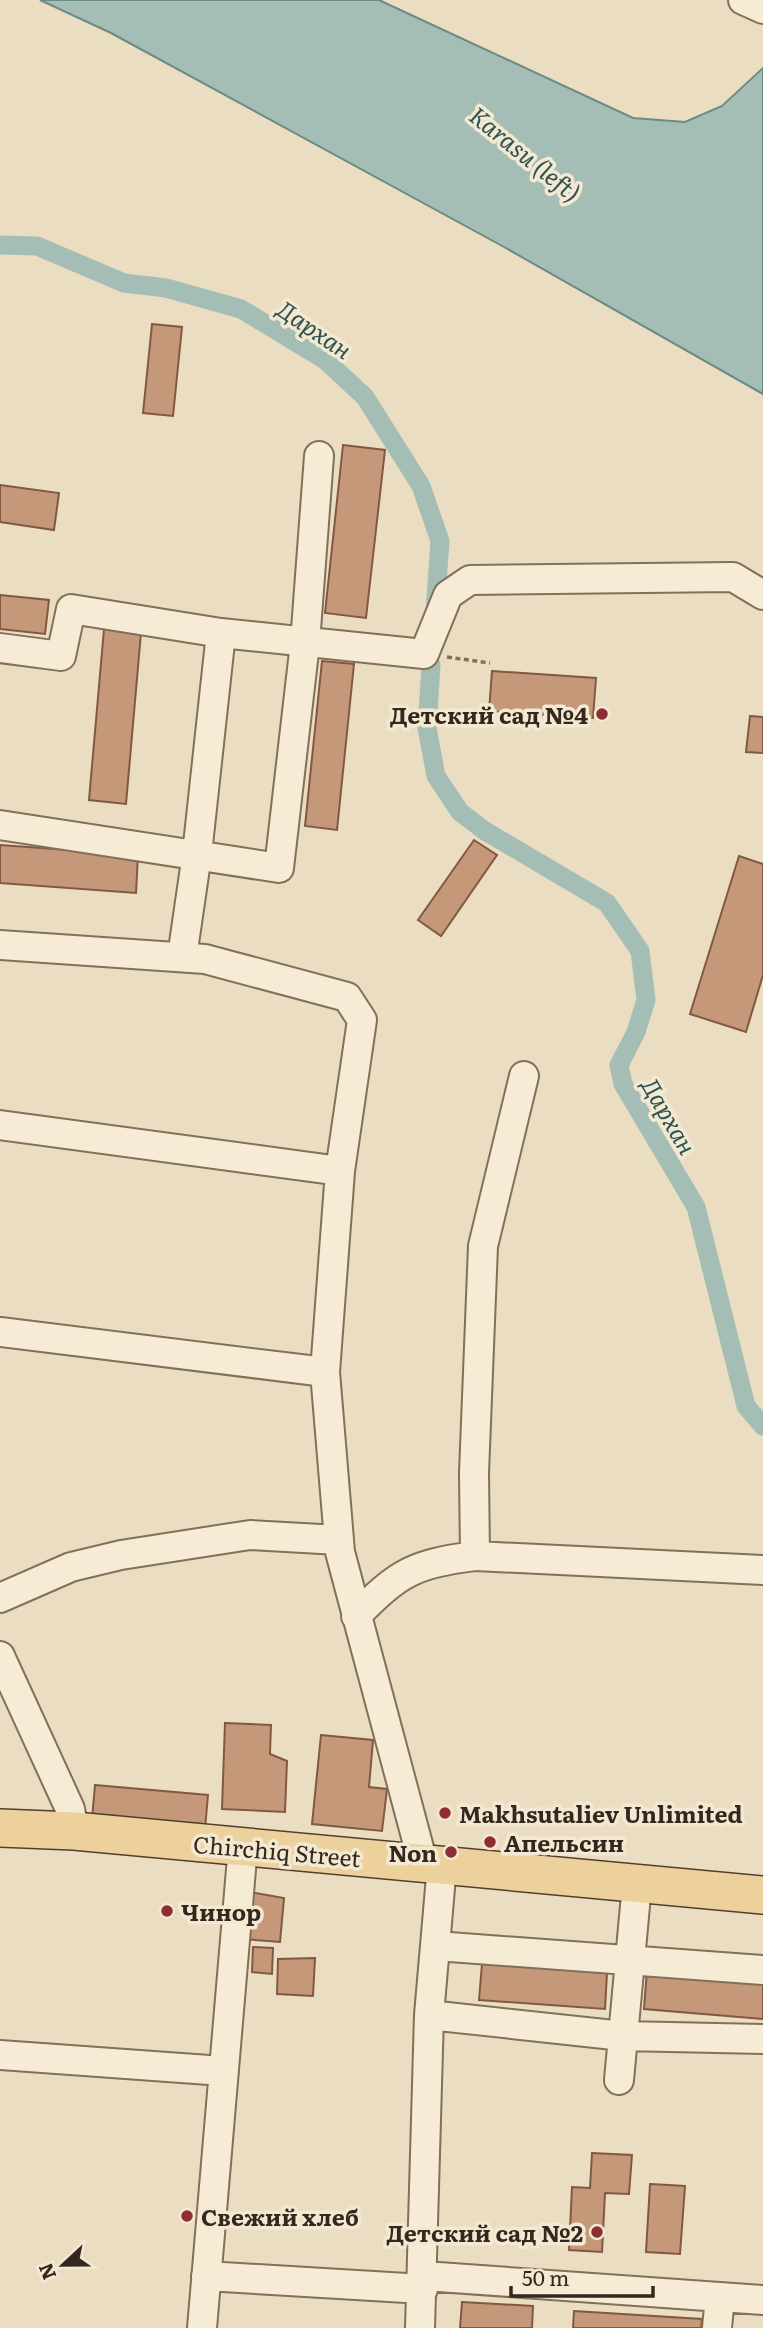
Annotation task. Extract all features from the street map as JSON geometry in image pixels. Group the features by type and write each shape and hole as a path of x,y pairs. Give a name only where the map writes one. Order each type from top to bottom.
{"main road":[{"name":"Chirchiq Street","path":"0,1828 74,1831 763,1895"}],"street":[{"path":"743,0 763,9"},
{"path":"0,825 279,868 305,643 319,456"},
{"path":"0,648 61,656 71,609 221,633 424,653 448,594 470,580 733,577 763,595"},
{"path":"186,957 221,633"},
{"path":"0,945 186,957 347,998 362,1020 340,1171 326,1372 339,1540 356,1616 432,1864 436,1946 429,2015 423,2158 423,2283 420,2328"},
{"path":"475,1556 474,1473 483,1246 524,1076"},
{"path":"0,1125 340,1171"},
{"path":"0,1332 326,1372"},
{"path":"0,1598 71,1567 121,1555 250,1535 339,1540"},
{"path":"356,1616 389,1583 408,1570 439,1560 475,1556 763,1570"},
{"path":"0,1656 70,1809 74,1831"},
{"path":"202,2328 243,1846"},
{"path":"619,2080 637,1884"},
{"path":"436,1946 763,1969"},
{"path":"429,2015 623,2036 763,2039"},
{"path":"0,2055 223,2071"},
{"path":"206,2276 423,2283 763,2300"},
{"path":"717,2328 720,2297"}],"path":[{"path":"424,653 490,663"}],"water":[{"name":"Karasu (left)","path":"40,0 379,0 633,118 685,122 722,106 763,68 763,394 504,247 111,33"}],"building":[{"path":"152,324 182,327 173,416 143,413"},
{"path":"343,445 385,450 366,618 325,613"},
{"path":"0,485 59,493 54,530 0,522"},
{"path":"0,595 49,600 45,634 0,629"},
{"path":"104,629 141,633 126,804 89,800"},
{"path":"322,661 354,664 337,830 305,826"},
{"path":"492,671 596,678 593,718 489,711"},
{"path":"750,716 763,717 763,753 746,752"},
{"path":"474,840 497,855 441,936 418,920"},
{"path":"0,845 138,855 136,893 0,883"},
{"path":"739,856 763,864 763,975 746,1032 690,1014"},
{"path":"225,1723 271,1725 270,1754 287,1761 285,1812 222,1809"},
{"path":"321,1735 373,1740 369,1787 387,1789 382,1831 312,1824"},
{"path":"95,1785 208,1795 205,1829 92,1819"},
{"path":"249,1892 284,1898 280,1942 243,1939"},
{"path":"253,1947 273,1948 272,1974 252,1972"},
{"path":"315,1958 313,1996 277,1994 278,1959"},
{"path":"482,1964 607,1973 605,2009 479,2000"},
{"path":"647,1970 763,1980 763,2019 644,2009"},
{"path":"592,2153 632,2155 629,2194 605,2193 602,2252 569,2250 572,2187 590,2188"},
{"path":"650,2184 685,2186 680,2254 646,2252"},
{"path":"462,2302 533,2306 532,2328 460,2328"},
{"path":"574,2311 702,2319 701,2328 573,2328"}],"waterway":[{"name":"Дархан","path":"0,245 37,246 124,283 166,288 241,309 325,360 365,397 421,486 440,541 435,612"},
{"name":"Дархан","path":"431,665 427,728 436,776 460,812 485,831 607,903 640,951 646,1000 636,1032 619,1065 623,1084 696,1207 746,1406 763,1426"}],"place":[{"name":"Детский сад №4","path":"602,714"},
{"name":"Makhsutaliev Unlimited","path":"445,1813"},
{"name":"Апельсин","path":"490,1842"},
{"name":"Non","path":"451,1852"},
{"name":"Чинор","path":"167,1911"},
{"name":"Свежий хлеб","path":"187,2216"},
{"name":"Детский сад №2","path":"597,2232"}]}
